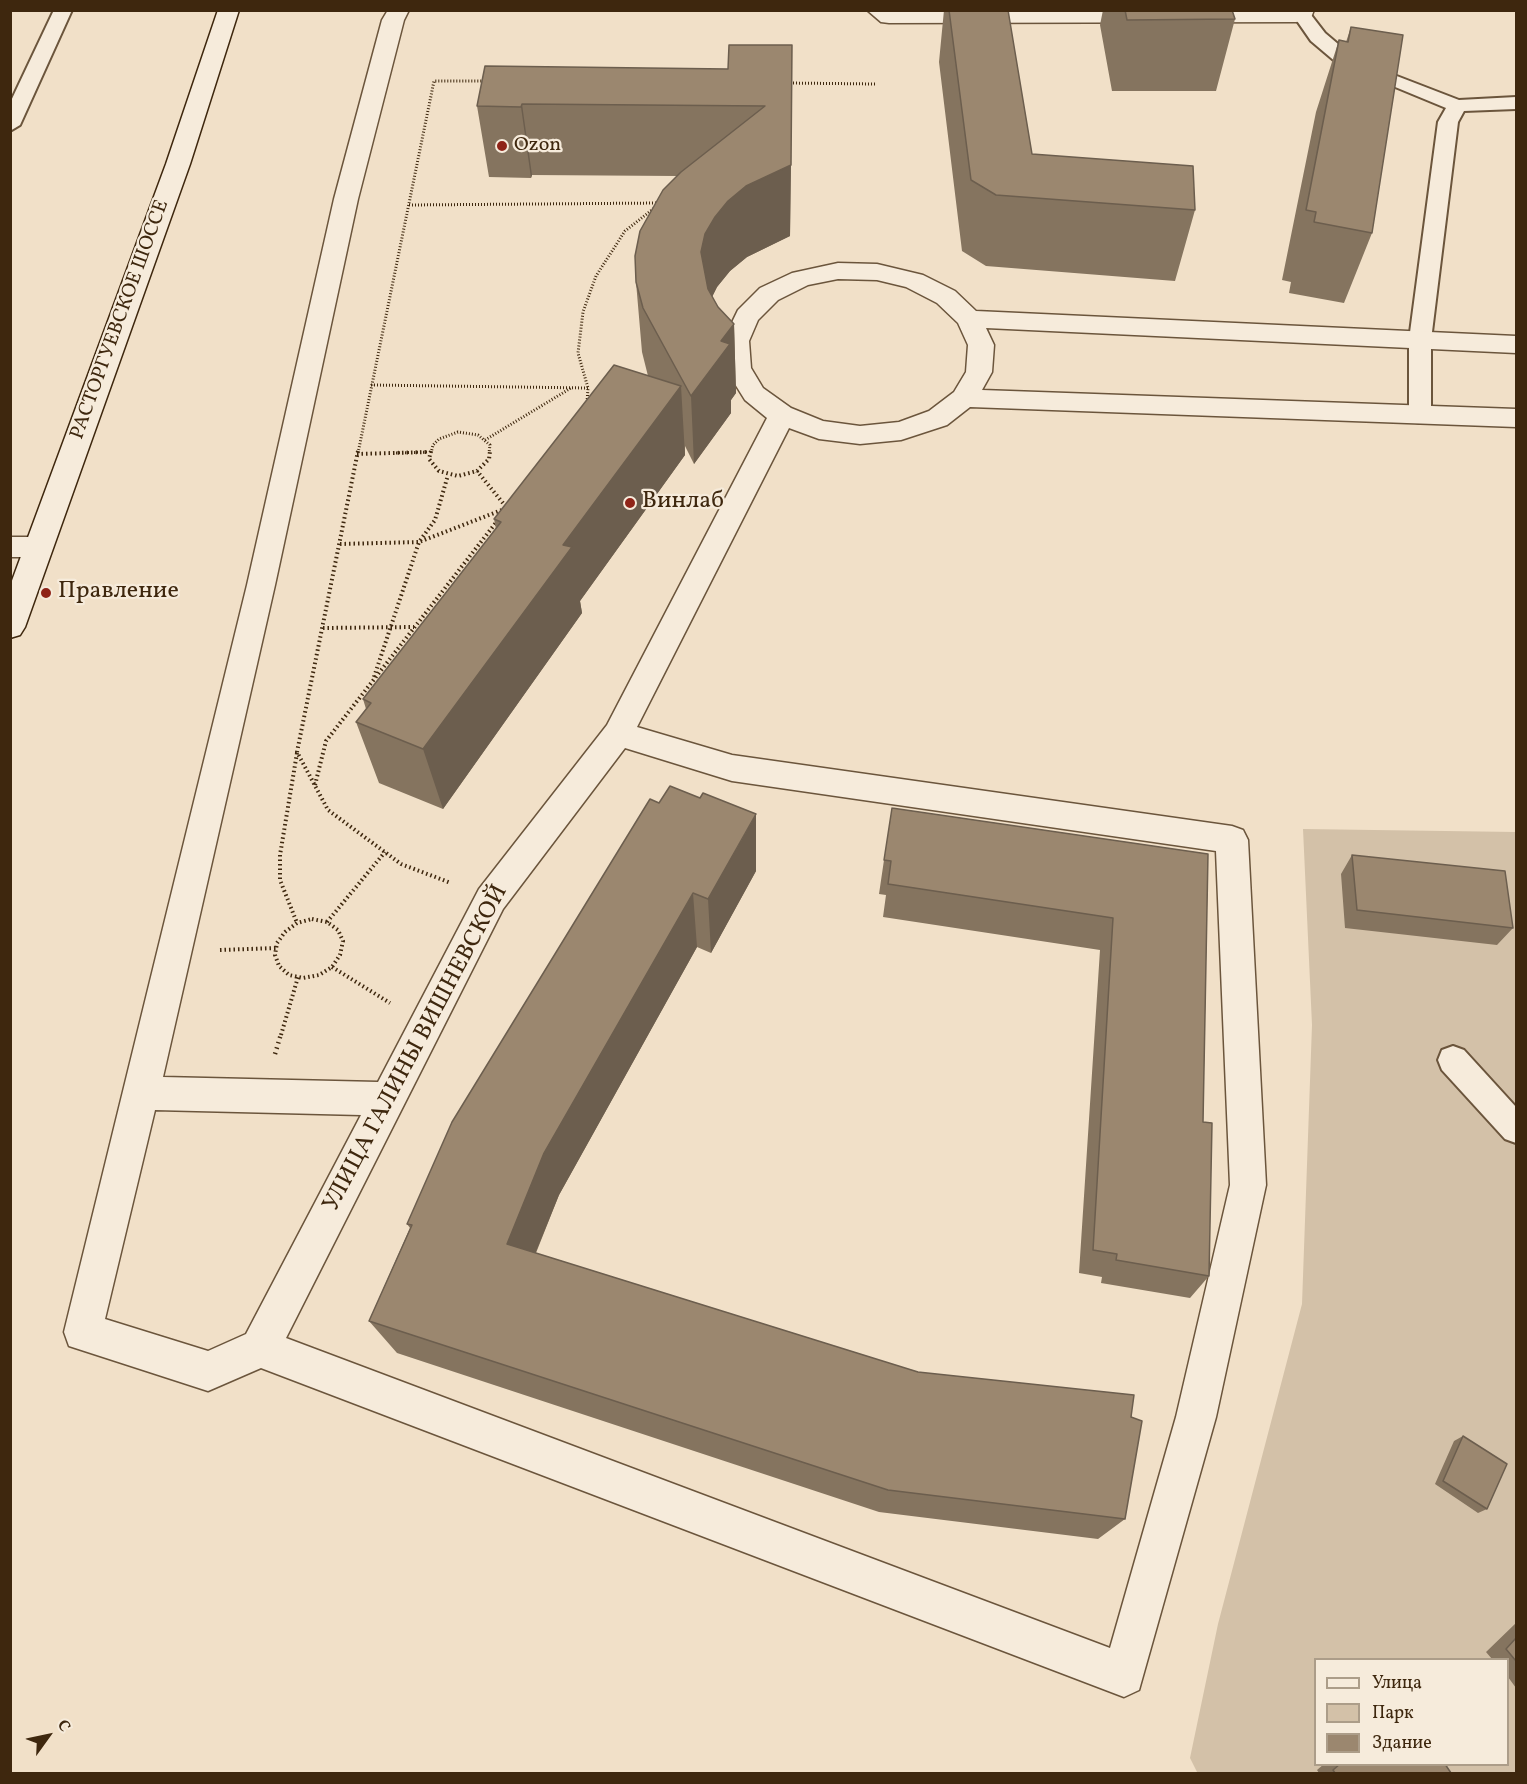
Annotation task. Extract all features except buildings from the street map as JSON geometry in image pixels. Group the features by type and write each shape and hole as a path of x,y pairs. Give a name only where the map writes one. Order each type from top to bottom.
{"street":[{"name":"РАСТОРГУЕВСКОЕ ШОССЕ","path":"10,627 178,164 229,10"},
{"path":"399,10 393,20 346,199 261,585 83,1332 208,1371 260,1348 1124,1675 1196,1417 1248,1185 1232,840 732,768 618,734"},
{"path":"879,13 935,17 1303,13"},
{"path":"838,271 877,272 914,280 946,297 969,319 981,345 980,372 964,398 938,418 901,431 870,434 819,430 782,415 754,394 738,368 736,341 747,316 769,294 801,279 838,271"},
{"path":"969,319 1516,344"},
{"path":"964,398 1516,418"},
{"name":"УЛИЦА ГАЛИНЫ ВИШНЕВСКОЙ","path":"260,1348 491,899 618,734 782,415"},
{"path":"10,547 39,547"},
{"path":"141,1093 388,1099"}],"lane":[{"path":"10,125 63,10"},
{"path":"1303,13 1318,37 1344,59 1382,77 1457,106 1516,103"},
{"path":"1420,415 1420,340 1448,123 1457,106"},
{"path":"1453,1060 1516,1129"}],"path":[{"path":"297,923 280,880 280,855 297,752 434,81 493,81"},
{"path":"784,83 876,84"},
{"path":"587,404 588,388 578,353 583,312 596,276 625,231 659,204 669,200"},
{"path":"409,206 659,204"},
{"path":"371,385 588,388"},
{"path":"485,440 572,388"},
{"path":"458,432 478,435 485,440 491,452 489,459 477,471 458,476 448,475 432,466 429,452 439,439 458,432"},
{"path":"357,454 429,452"},
{"path":"477,471 507,508"},
{"path":"373,682 419,542 435,520 448,475"},
{"path":"315,786 326,741 514,498"},
{"path":"340,544 419,542 507,508"},
{"path":"323,628 415,627"},
{"path":"297,752 328,810 401,864 491,899"},
{"path":"327,922 385,852"},
{"path":"312,919 327,922 338,930 343,941 340,955 332,967 319,975 298,977 289,975 279,966 275,955 276,948 285,932 297,923 312,919"},
{"path":"174,952 276,948"},
{"path":"332,967 370,993 427,1024"},
{"path":"263,1097 298,977"}],"green space":[{"path":"1303,829 1516,832 1516,1773 1198,1774 1190,1758 1218,1624 1302,1304 1312,1025"}],"place":[{"name":"Ozon","path":"502,146"},
{"name":"Винлаб","path":"630,503"},
{"name":"Правление","path":"46,593"}]}
